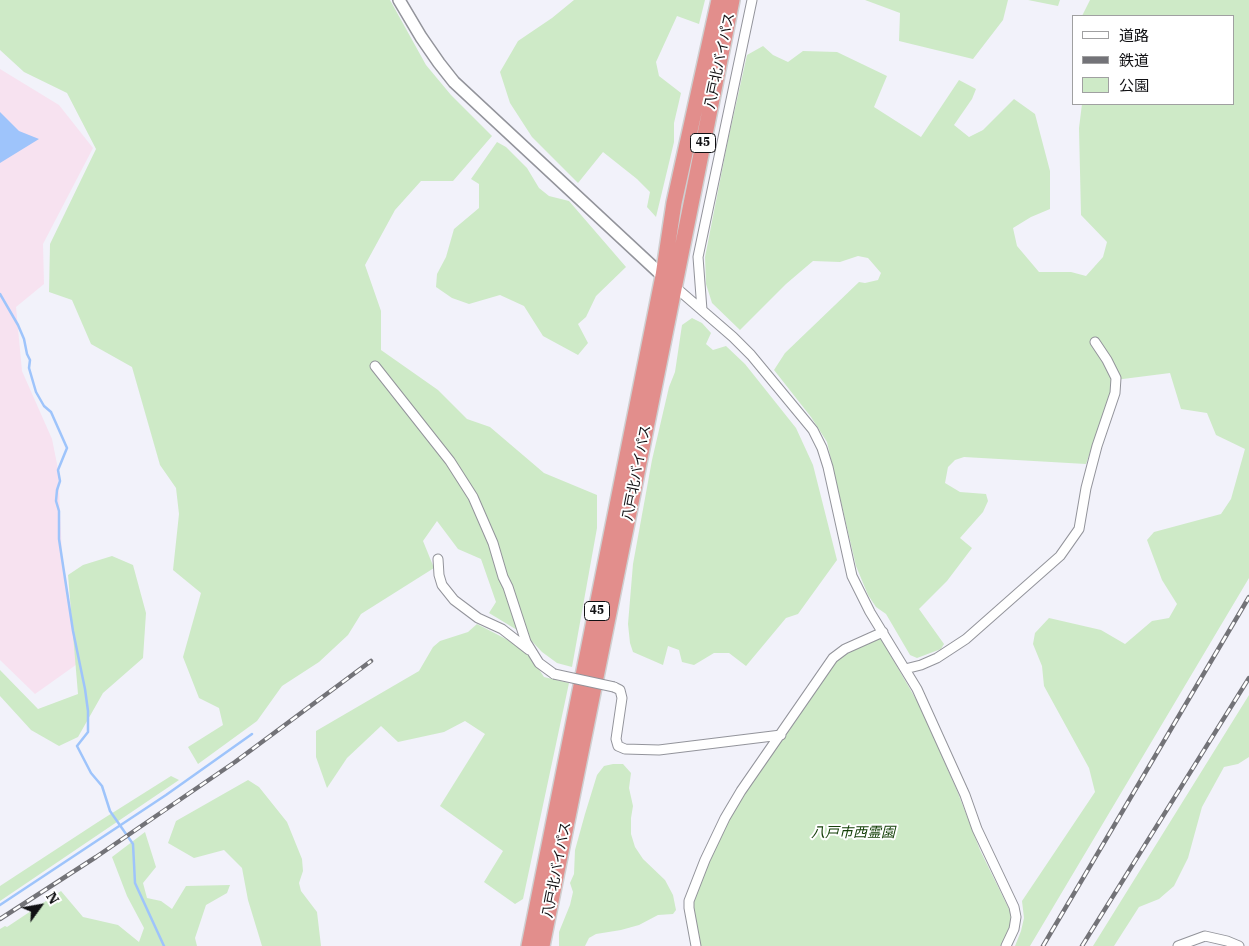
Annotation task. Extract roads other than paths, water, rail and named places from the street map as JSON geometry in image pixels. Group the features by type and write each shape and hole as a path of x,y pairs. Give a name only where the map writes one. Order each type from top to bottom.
{"highway":[{"name":"八戸北バイパス","path":"542,946 668,281 674,203 719,0"},
{"name":"八戸北バイパス","path":"530,946 668,281 732,0"}],"street":[{"path":"400,0 425,43 454,82 668,281 751,355 813,430 822,448 828,467 852,576 859,594 917,689 965,794 976,828 1014,907 1016,917 1014,929 1006,946"},
{"path":"702,310 698,256 752,0"},
{"path":"905,669 921,665 936,658 966,639 1060,556 1079,530 1086,488 1097,446 1115,392 1116,378 1095,342"},
{"path":"375,366 450,461 473,497 493,543 526,642 539,663 554,674 614,687 620,690 622,698 616,739 618,746 625,749 659,750 781,735"},
{"path":"438,559 439,575 442,584 454,600 478,618 502,629 533,653"},
{"path":"696,946 689,908 693,890 725,818 741,791 833,658 845,649 883,632"},
{"path":"1178,946 1205,936 1239,946"}],"water":[{"path":"0,112 19,131 39,139 0,163"}],"waterway":[{"path":"0,294 24,339 30,360 29,368 36,392 44,406 51,412 67,448 58,470 60,481 56,501 59,511 59,539 73,631 88,711 88,732 77,746 91,773 102,786 110,811 133,844 135,883 164,946"},
{"path":"0,905 166,795 252,734"}],"railway":[{"path":"1043,946 1249,597"},
{"path":"0,919 96,857 235,762 371,661"},
{"path":"1082,946 1249,678"}],"park label":[{"name":"八戸市西霊園","path":"853,833"}]}
